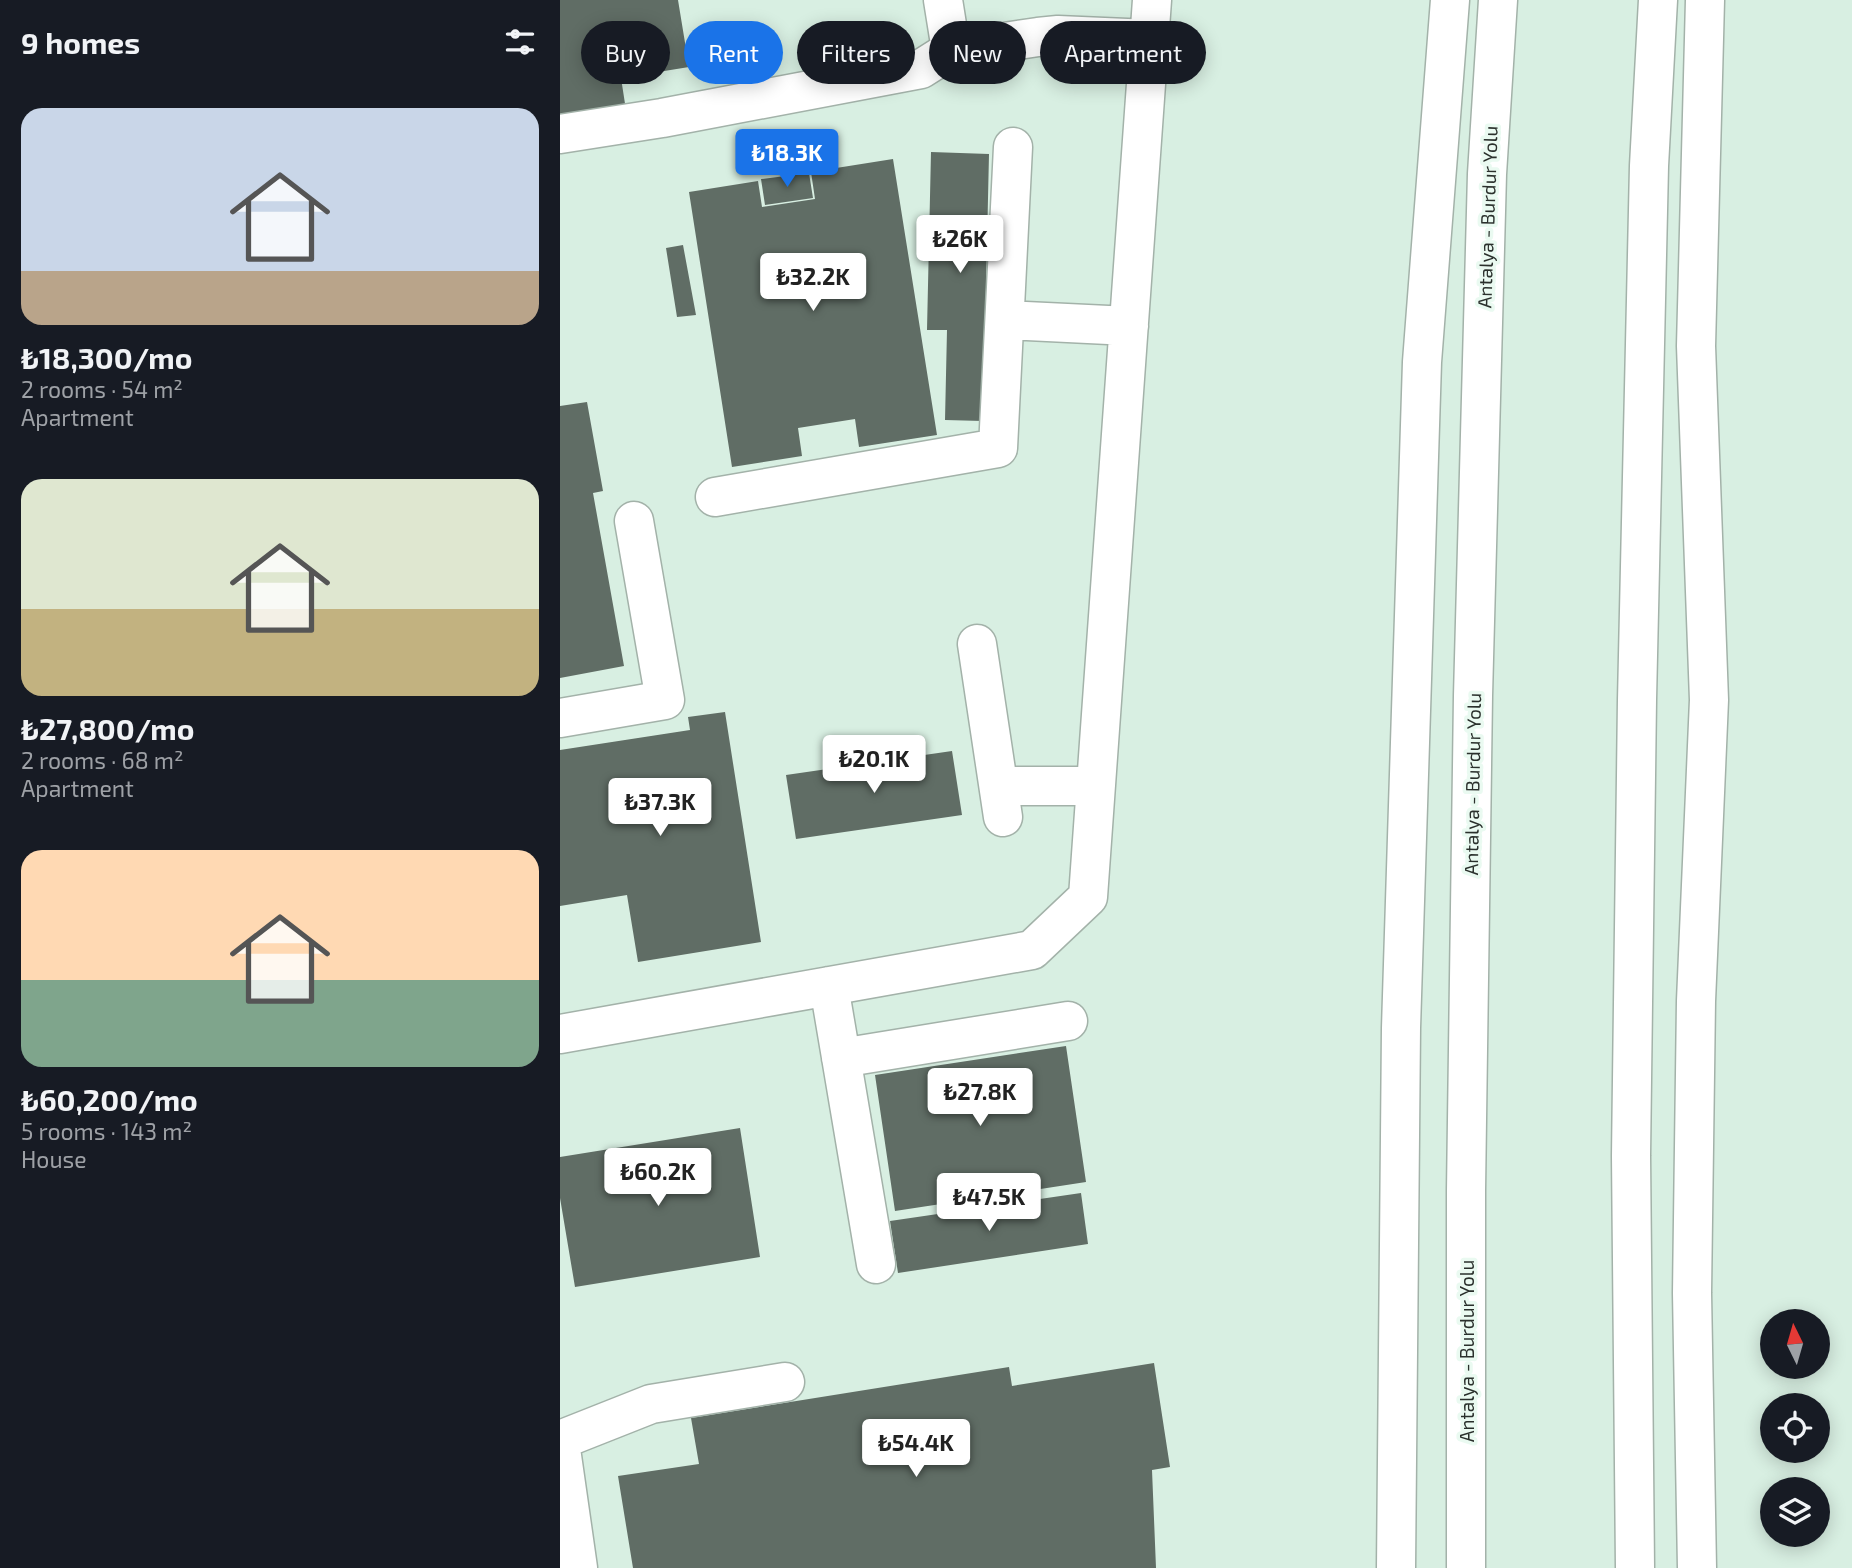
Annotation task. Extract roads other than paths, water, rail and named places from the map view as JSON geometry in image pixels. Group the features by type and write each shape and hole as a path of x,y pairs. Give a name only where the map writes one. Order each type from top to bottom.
{"main road":[{"path":"943,0 946,21"},
{"path":"1151,21 1153,0"},
{"path":"1396,1568 1401,1028 1422,362 1450,0"},
{"name":"Antalya - Burdur Yolu","path":"1466,1568 1465,1191 1473,696 1487,174 1498,0"},
{"path":"1635,1568 1630,1156 1649,166 1658,0"},
{"path":"1696,1568 1692,1238 1696,1001 1709,700 1696,346 1706,0"},
{"path":"560,134 663,118 921,69 929,64"},
{"path":"560,1034 1032,950 1088,897 1147,84"},
{"path":"715,497 998,448 1013,147"},
{"path":"1005,320 1129,326"},
{"path":"560,718 665,700 634,521"},
{"path":"977,644 1001,802 1096,786"},
{"path":"829,986 876,1264"},
{"path":"841,1058 1068,1021"},
{"path":"578,1568 560,1441 651,1404 785,1382"}]}
